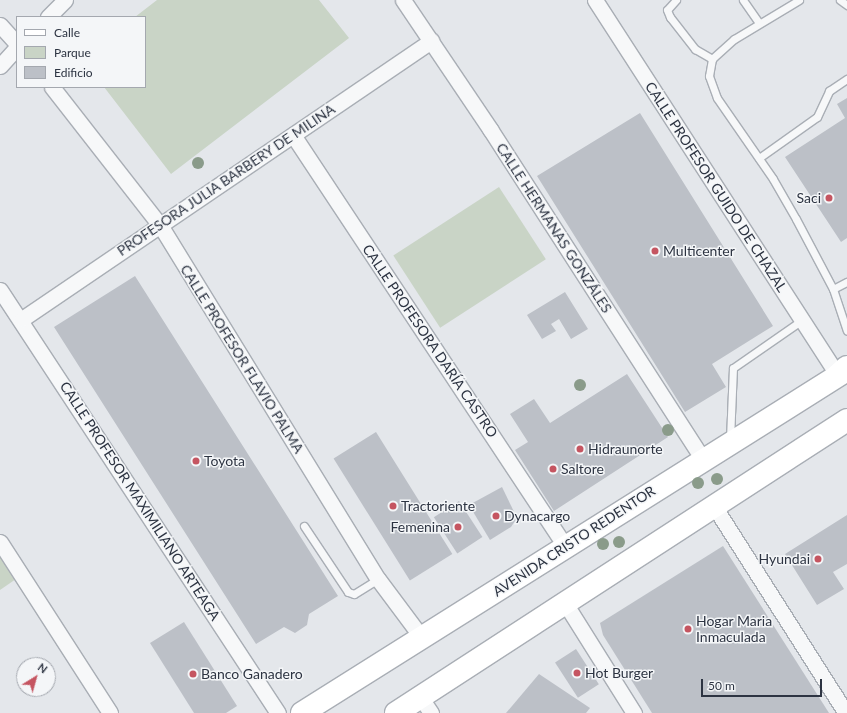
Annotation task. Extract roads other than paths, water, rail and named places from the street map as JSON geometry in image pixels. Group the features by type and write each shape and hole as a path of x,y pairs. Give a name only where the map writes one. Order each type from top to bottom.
{"main road":[{"name":"AVENIDA CRISTO REDENTOR","path":"302,713 566,547 702,458 844,370"},
{"path":"396,713 426,705 565,603 847,420"},
{"path":"323,713 389,670 444,624"}],"street":[{"path":"49,16 65,0"},
{"name":"CALLE PROFESOR GUIDO DE CHAZAL","path":"595,0 802,320 844,370"},
{"name":"CALLE HERMANAS GONZÁLES","path":"410,3 431,41 702,458"},
{"path":"0,25 16,43"},
{"name":"PROFESORA JULIA BARBERY DE MILINA","path":"22,319 431,41"},
{"path":"0,66 16,48"},
{"name":"CALLE PROFESOR FLAVIO PALMA","path":"53,88 160,225 378,579 422,638"},
{"name":"CALLE PROFESORA DARÍA CASTRO","path":"293,135 566,547"},
{"name":"CALLE PROFESOR MAXIMILIANO ARTEAGA","path":"0,290 22,319 278,713"},
{"path":"714,506 846,713"},
{"path":"0,542 110,713"},
{"path":"565,603 634,713"}],"lane":[{"path":"676,0 667,10 670,17 695,49 712,59"},
{"path":"743,0 759,23"},
{"path":"799,0 734,39 712,59 709,76 717,98 759,158 833,288 847,331"},
{"path":"840,0 847,5"},
{"path":"759,158 817,118 829,91 847,79"},
{"path":"833,288 847,282"},
{"path":"730,441 729,401 733,368 802,320"},
{"path":"304,526 348,592 354,594 378,579"}],"place":[{"name":"Saci","path":"829,198"},
{"name":"Multicenter","path":"655,251"},
{"name":"Hidraunorte","path":"580,449"},
{"name":"Toyota","path":"196,461"},
{"name":"Saltore","path":"553,469"},
{"name":"Tractoriente","path":"393,506"},
{"name":"Dynacargo","path":"496,516"},
{"name":"Femenina","path":"458,527"},
{"name":"Hyundai","path":"818,559"},
{"name":"Hogar Maria Inmaculada","path":"688,629"},
{"name":"Hot Burger","path":"577,673"},
{"name":"Banco Ganadero","path":"193,674"}]}
